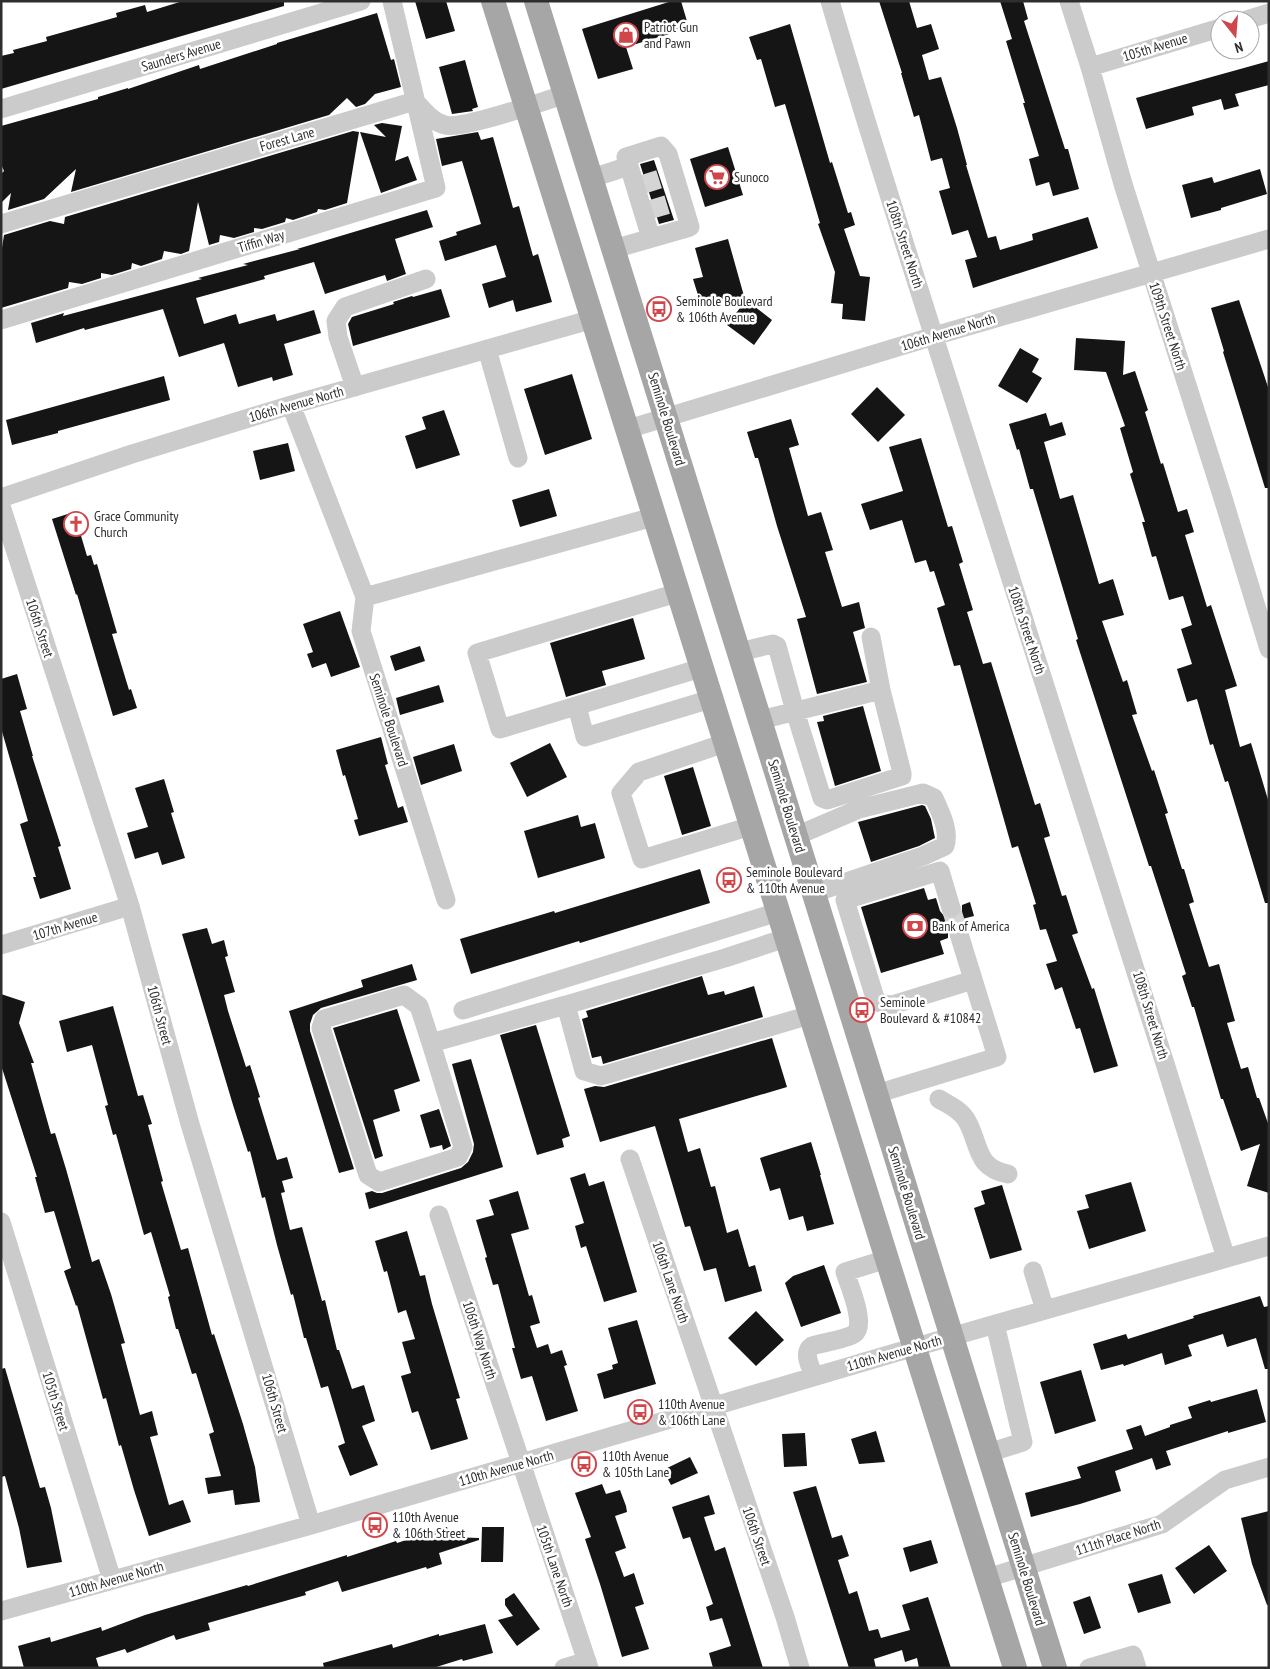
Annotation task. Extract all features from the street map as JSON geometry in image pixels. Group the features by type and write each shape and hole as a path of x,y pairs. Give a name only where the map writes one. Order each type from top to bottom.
{"main road":[{"path":"493,1 1014,1668"},
{"name":"Seminole Boulevard","path":"536,1 1055,1668"}],"street":[{"name":"Saunders Avenue","path":"1,109 361,1"},
{"path":"392,1 415,102 429,117 446,126 468,123 566,94"},
{"name":"108th Street North","path":"830,1 853,81 1145,995 1226,1258"},
{"name":"109th Street North","path":"1070,1 1122,184 1222,495 1269,649"},
{"name":"105th Avenue","path":"1090,67 1210,31"},
{"name":"Forest Lane","path":"1,224 415,102"},
{"name":"Tiffin Way","path":"1,320 436,188 415,102"},
{"path":"614,249 690,227 675,202 667,176 668,154 661,146 626,158 646,211 651,238"},
{"path":"592,178 629,166"},
{"name":"106th Avenue North","path":"628,429 934,336 1269,239"},
{"path":"355,387 338,337 336,321 345,307 426,278"},
{"name":"106th Avenue North","path":"1,498 132,454 292,404 593,319"},
{"path":"487,349 518,458"},
{"name":"Seminole Boulevard","path":"292,404 365,596 361,631 446,900"},
{"name":"106th Street","path":"1,506 130,906 190,1124 311,1525"},
{"path":"365,596 654,517"},
{"path":"677,593 478,653 500,729 701,668"},
{"path":"739,652 773,644 777,646 822,798 827,800 902,776 881,690 871,638"},
{"path":"760,720 881,690"},
{"path":"577,706 585,736 711,699"},
{"path":"725,743 639,772 621,793 642,859 751,826"},
{"path":"796,836 810,832 859,809 923,793 934,798 943,820 948,838 945,846 923,856 814,893"},
{"path":"951,908 940,871 844,900 875,998 880,1003 892,1005 974,980"},
{"name":"107th Avenue","path":"1,945 130,906"},
{"path":"463,1010 778,912"},
{"path":"876,1094 997,1057 959,934"},
{"path":"431,1043 710,963 786,938"},
{"path":"404,995 419,1006 431,1043 463,1147 458,1157 379,1182 368,1175 321,1028 324,1019 404,995"},
{"path":"566,1005 584,1071 601,1076 810,1015"},
{"path":"940,1099 961,1112 968,1122 980,1155 986,1164 999,1172 1008,1174"},
{"name":"106th Lane North","path":"630,1159 713,1406"},
{"name":"106th Way North","path":"439,1215 521,1464"},
{"name":"105th Street","path":"1,1222 112,1580"},
{"name":"110th Avenue North","path":"1,1611 311,1525 951,1336 1269,1246"},
{"path":"814,1376 807,1354 808,1349 812,1346 854,1334 859,1328 859,1318 845,1272 887,1259"},
{"path":"1033,1271 1045,1310"},
{"path":"988,1453 1023,1442 995,1324"},
{"name":"106th Street","path":"713,1406 785,1617 800,1668"},
{"name":"105th Lane North","path":"521,1464 588,1664"},
{"name":"111th Place North","path":"987,1578 1162,1524 1225,1480 1269,1467"},
{"path":"1089,1668 1133,1655 1137,1668"},
{"path":"564,1668 588,1664"}],"building":[{"path":"183,1 284,1 284,6 1,89 1,56 14,53 13,50 47,41 46,37 117,17 116,13 145,5 147,12"},
{"path":"415,1 446,1 455,31 426,39"},
{"name":"Patriot Gun and Pawn","path":"672,1 681,1 689,28 626,47 633,69 598,79 582,29"},
{"path":"879,1 909,1 917,28 931,24 939,49 922,55 929,80 941,77 988,238 996,236 1000,250 1033,240 1032,234 1088,217 1098,248 973,288 965,260 977,257 968,230 952,235 939,191 950,188 942,158 931,161 919,115 914,117"},
{"path":"1000,1 1023,1 1028,19 1024,21 1065,149 1068,149 1079,189 1053,196 1049,182 1036,186 1029,159 1039,156 1006,41 1012,39"},
{"path":"377,13 391,60 394,59 401,87 375,94 365,104 356,107 347,98 329,115 71,192 76,169 44,199 8,210 11,193 1,203 1,174 4,171 1,164 1,126 98,99 98,97 199,65 200,69 277,43"},
{"path":"790,24 830,163 832,162 848,213 851,212 855,225 844,229 860,276 870,277 865,321 842,319 843,304 831,303 835,272 818,224 820,223 785,104 775,107 761,59 757,60 749,37"},
{"path":"465,60 478,107 472,109 473,111 452,114 439,67"},
{"path":"1269,61 1269,85 1235,94 1239,106 1224,110 1221,99 1192,107 1194,115 1146,129 1136,98"},
{"path":"382,123 402,126 395,161 408,156 417,180 381,193 360,132 386,137 374,125"},
{"path":"353,131 359,132 347,203 325,210 318,209 317,212 293,220 286,218 285,222 262,229 254,228 254,232 234,238 220,235 219,242 209,245 198,202 189,251 181,254 164,251 162,259 141,266 132,263 131,269 112,275 101,273 101,278 82,284 69,282 68,288 1,308 1,254 4,235 50,221 64,224 65,217"},
{"path":"478,132 481,140 493,137 513,208 519,206 533,256 538,254 552,302 516,312 513,300 489,308 482,284 506,277 496,245 445,261 439,241 457,235 456,232 481,224 462,161 442,166 436,139"},
{"name":"Sunoco","path":"728,147 743,195 705,207 690,159"},
{"path":"654,160 674,220 659,224 640,164"},
{"path":"1260,169 1267,194 1191,218 1182,185 1212,177 1214,183"},
{"path":"427,210 433,227 395,239 406,274 387,281 385,275 325,294 314,262 264,276 265,279 196,298 204,324 236,314 239,324 275,314 277,321 314,310 321,333 284,344 293,375 273,381 272,377 238,387 224,343 179,357 163,309 85,330 84,328 36,343 31,323 202,279 198,278 248,265 243,264 300,249 297,249"},
{"path":"728,239 744,296 702,308 693,279 703,277 695,248"},
{"path":"441,289 450,317 353,346 348,324 352,317 394,304 393,302 412,296"},
{"path":"746,300 772,320 754,345 727,325"},
{"path":"1239,300 1269,390 1269,488 1265,488 1211,308"},
{"path":"1076,338 1125,341 1123,375 1135,371 1148,410 1145,412 1178,512 1187,509 1194,532 1185,535 1207,607 1211,605 1237,686 1225,690 1240,747 1251,743 1269,803 1269,903 1265,903 1228,781 1225,782 1213,744 1210,745 1197,699 1187,702 1177,669 1192,664 1181,629 1192,625 1183,596 1169,600 1156,556 1152,557 1142,522 1145,522 1130,474 1133,472 1120,428 1125,426 1106,372 1074,370"},
{"path":"1020,348 1039,359 1032,372 1042,378 1027,403 998,386"},
{"path":"572,374 592,439 545,455 524,389"},
{"path":"164,376 170,400 12,445 6,420"},
{"path":"877,387 905,415 878,442 851,414"},
{"path":"444,410 460,455 416,469 405,436 426,429 422,417"},
{"path":"1046,413 1050,426 1062,422 1066,435 1044,442 1060,499 1073,495 1099,584 1113,579 1124,615 1102,621 1123,682 1127,680 1137,714 1132,715 1152,771 1154,770 1168,813 1165,814 1194,902 1189,904 1209,967 1219,964 1235,1021 1227,1023 1241,1069 1248,1067 1257,1098 1259,1098 1269,1126 1269,1193 1247,1186 1260,1144 1241,1151 1223,1099 1221,1099 1194,1007 1192,1007 1182,976 1186,974 1076,640 1078,639 1033,489 1030,489 1019,449 1017,450 1009,424"},
{"path":"791,419 799,445 789,448 808,516 821,512 833,550 825,552 842,607 859,602 865,628 853,632 867,682 817,694 797,619 806,617 758,458 755,458 747,432"},
{"path":"921,438 948,527 952,526 963,562 959,564 973,610 967,612 983,664 991,662 1035,805 1040,803 1050,836 1044,838 1062,896 1066,895 1078,933 1072,935 1092,989 1094,988 1118,1066 1094,1073 1080,1028 1076,1029 1062,987 1055,990 1046,964 1057,961 1046,929 1040,930 1033,905 1036,904 1018,846 1012,848 960,665 954,666 937,608 945,605 934,571 930,572 926,560 915,563 902,520 870,530 861,504 903,491 889,447"},
{"path":"288,443 295,471 260,480 253,451"},
{"path":"549,489 557,516 520,527 512,500"},
{"path":"74,512 87,556 91,555 94,565 97,564 117,633 112,634 129,690 131,689 137,708 113,716 77,594 52,519"},
{"path":"340,611 360,667 331,677 326,663 312,668 307,654 313,652 303,624"},
{"path":"633,618 645,659 602,671 606,685 566,697 550,643"},
{"path":"420,646 425,661 395,671 390,656"},
{"path":"17,674 27,709 20,711 32,756 61,846 58,847 71,889 40,899 33,877 36,877 20,824 28,821 1,728 1,679"},
{"path":"439,685 444,702 400,715 396,698"},
{"path":"863,706 881,771 835,786 817,722 824,721 823,716"},
{"path":"381,737 388,764 385,765 398,808 403,806 408,822 359,836 354,820 358,819 336,750"},
{"path":"550,743 567,777 527,797 510,763"},
{"path":"454,744 462,771 421,785 413,757"},
{"path":"693,767 711,826 682,835 664,776"},
{"path":"164,779 174,812 171,813 185,858 162,865 158,852 135,859 127,833 148,827 135,788"},
{"path":"922,805 925,806 931,819 935,838 919,846 871,862 858,822"},
{"path":"578,815 581,827 595,823 605,858 538,878 524,831"},
{"path":"700,869 710,903 471,974 460,939 554,911 555,913"},
{"name":"Bank of America","path":"924,888 928,900 936,898 940,911 949,919 955,919 959,916 962,911 962,905 970,902 974,916 962,919 963,924 956,923 950,927 948,938 940,941 944,954 881,973 861,907"},
{"path":"207,928 212,944 224,940 228,956 225,957 235,992 224,995 228,1011 246,1067 250,1065 277,1160 287,1157 293,1178 282,1181 285,1192 281,1193 290,1230 302,1227 322,1301 325,1300 337,1350 339,1350 352,1389 364,1385 375,1421 362,1426 378,1465 350,1476 338,1446 345,1443 328,1386 321,1388 306,1338 304,1338 265,1197 262,1198 250,1151 248,1152 233,1105 182,934"},
{"path":"412,964 417,980 321,1008 313,1015 310,1031 354,1169 339,1173 289,1011 363,987 361,980"},
{"path":"702,976 708,995 724,991 725,995 754,986 763,1017 603,1064 601,1056 592,1058 582,1019 588,1017 586,1011"},
{"path":"1,994 25,1002 19,1023 34,1063 31,1063 51,1134 55,1133 92,1262 99,1259 111,1294 125,1343 121,1344 140,1415 152,1411 158,1435 150,1437 169,1505 183,1500 191,1522 149,1536 121,1445 119,1446 106,1398 103,1399 77,1305 64,1271 71,1268 54,1211 45,1213 35,1177 37,1177 1,1065"},
{"path":"113,1006 138,1096 143,1095 152,1124 148,1125 163,1181 161,1182 181,1250 188,1248 212,1335 214,1334 243,1424 255,1467 260,1502 235,1505 233,1490 208,1494 205,1478 221,1476 209,1434 214,1432 196,1373 192,1374 178,1329 176,1329 168,1297 170,1296 151,1232 144,1235 116,1134 113,1135 105,1106 108,1105 92,1045 67,1052 59,1021"},
{"path":"397,1009 420,1081 394,1090 400,1111 373,1120 383,1156 375,1159 333,1028"},
{"path":"536,1025 570,1136 562,1139 564,1147 537,1155 500,1035"},
{"path":"772,1038 787,1087 679,1119 688,1152 700,1148 711,1187 715,1186 727,1233 738,1229 749,1267 755,1265 762,1291 725,1302 716,1268 704,1271 690,1226 685,1227 655,1126 600,1142 584,1089 595,1086 604,1087"},
{"path":"471,1059 503,1167 369,1209 365,1193 372,1191 382,1193 461,1168 468,1162 473,1152 474,1144 452,1064"},
{"path":"439,1109 451,1146 443,1150 442,1145 430,1148 420,1115"},
{"path":"811,1142 834,1224 807,1231 803,1216 789,1220 780,1188 770,1191 760,1158"},
{"path":"585,1173 589,1186 604,1181 637,1292 604,1302 586,1246 581,1248 575,1226 584,1223 570,1178"},
{"path":"1131,1182 1146,1231 1089,1249 1077,1211 1089,1208 1085,1195"},
{"path":"1002,1185 1022,1250 990,1259 974,1208 985,1204 981,1191"},
{"path":"518,1191 529,1229 511,1234 529,1296 532,1295 540,1323 530,1326 537,1348 548,1344 551,1354 562,1350 567,1365 564,1366 578,1411 546,1421 532,1376 521,1379 498,1284 493,1285 476,1220 494,1215 489,1200"},
{"path":"407,1231 420,1276 425,1275 460,1398 456,1399 468,1439 431,1450 418,1411 412,1413 401,1376 411,1373 402,1342 415,1339 406,1310 398,1313 387,1271 384,1272 375,1241"},
{"path":"824,1265 841,1313 801,1327 785,1283 793,1276"},
{"path":"1260,1296 1264,1307 1269,1306 1269,1369 1265,1369 1256,1338 1227,1347 1223,1334 1188,1345 1192,1356 1165,1365 1162,1353 1124,1366 1123,1364 1101,1370 1093,1344 1126,1334 1128,1339 1194,1318 1193,1316"},
{"path":"756,1311 784,1340 756,1366 728,1338"},
{"path":"637,1320 656,1384 604,1399 597,1374 613,1369 612,1365 618,1363 608,1328"},
{"path":"5,1368 40,1488 45,1487 62,1562 27,1568 19,1528 5,1476 1,1477 1,1369"},
{"path":"1081,1370 1096,1421 1055,1434 1040,1382"},
{"path":"1257,1389 1266,1422 1228,1433 1228,1431 1166,1451 1171,1465 1156,1470 1152,1458 1115,1471 1121,1491 1031,1517 1025,1493 1081,1478 1077,1467 1133,1449 1126,1430 1141,1425 1145,1436 1192,1418 1188,1407"},
{"path":"876,1431 885,1462 859,1464 851,1439"},
{"path":"805,1433 807,1466 784,1467 782,1434"},
{"path":"690,1457 698,1473 671,1485 663,1470"},
{"path":"602,1484 606,1494 620,1490 626,1506 627,1512 615,1516 626,1548 615,1552 624,1577 634,1573 644,1604 635,1607 649,1649 622,1657 585,1539 591,1537 575,1493"},
{"path":"816,1486 832,1538 842,1535 849,1556 838,1560 849,1594 857,1591 869,1631 878,1629 881,1638 910,1630 902,1605 928,1597 951,1668 919,1668 917,1658 905,1662 902,1650 874,1659 876,1668 849,1668 793,1492"},
{"path":"709,1495 715,1514 704,1517 715,1551 725,1547 763,1668 713,1668 709,1653 731,1646 722,1618 710,1621 706,1607 713,1604 690,1537 683,1539 672,1507"},
{"path":"1269,1511 1269,1605 1267,1605 1252,1564 1241,1518"},
{"path":"447,1527 450,1537 479,1538 479,1540 439,1553 442,1564 342,1592 338,1581 305,1592 306,1595 208,1623 210,1630 176,1640 174,1635 127,1653 125,1649 96,1658 99,1668 24,1668 18,1646 50,1637 51,1642 101,1627 102,1631 145,1615"},
{"path":"482,1527 504,1527 503,1562 481,1562"},
{"path":"931,1540 938,1563 910,1572 903,1548"},
{"path":"1209,1545 1227,1571 1194,1594 1175,1568"},
{"path":"1162,1574 1171,1603 1138,1613 1128,1584"},
{"path":"514,1593 540,1629 517,1646 498,1620 513,1616 505,1605 505,1599"},
{"path":"1090,1596 1101,1628 1084,1634 1073,1602"},
{"path":"485,1624 493,1653 463,1661 462,1659 433,1668 324,1668 323,1663 392,1644 393,1648 439,1634 439,1636"}],"tunnel":[{"path":"641,185 660,179"},
{"path":"649,210 669,204"},
{"path":"951,908 959,934"}],"place":[{"name":"Patriot Gun and Pawn","path":"626,35"},
{"name":"Sunoco","path":"717,177"},
{"name":"Seminole Boulevard & 106th Avenue","path":"659,309"},
{"name":"Grace Community Church","path":"76,524"},
{"name":"Seminole Boulevard & 110th Avenue","path":"729,880"},
{"name":"Bank of America","path":"915,926"},
{"name":"Seminole Boulevard & #10842","path":"862,1010"},
{"name":"110th Avenue & 106th Lane","path":"640,1412"},
{"name":"110th Avenue & 105th Lane","path":"584,1464"},
{"name":"110th Avenue & 106th Street","path":"375,1525"}]}
